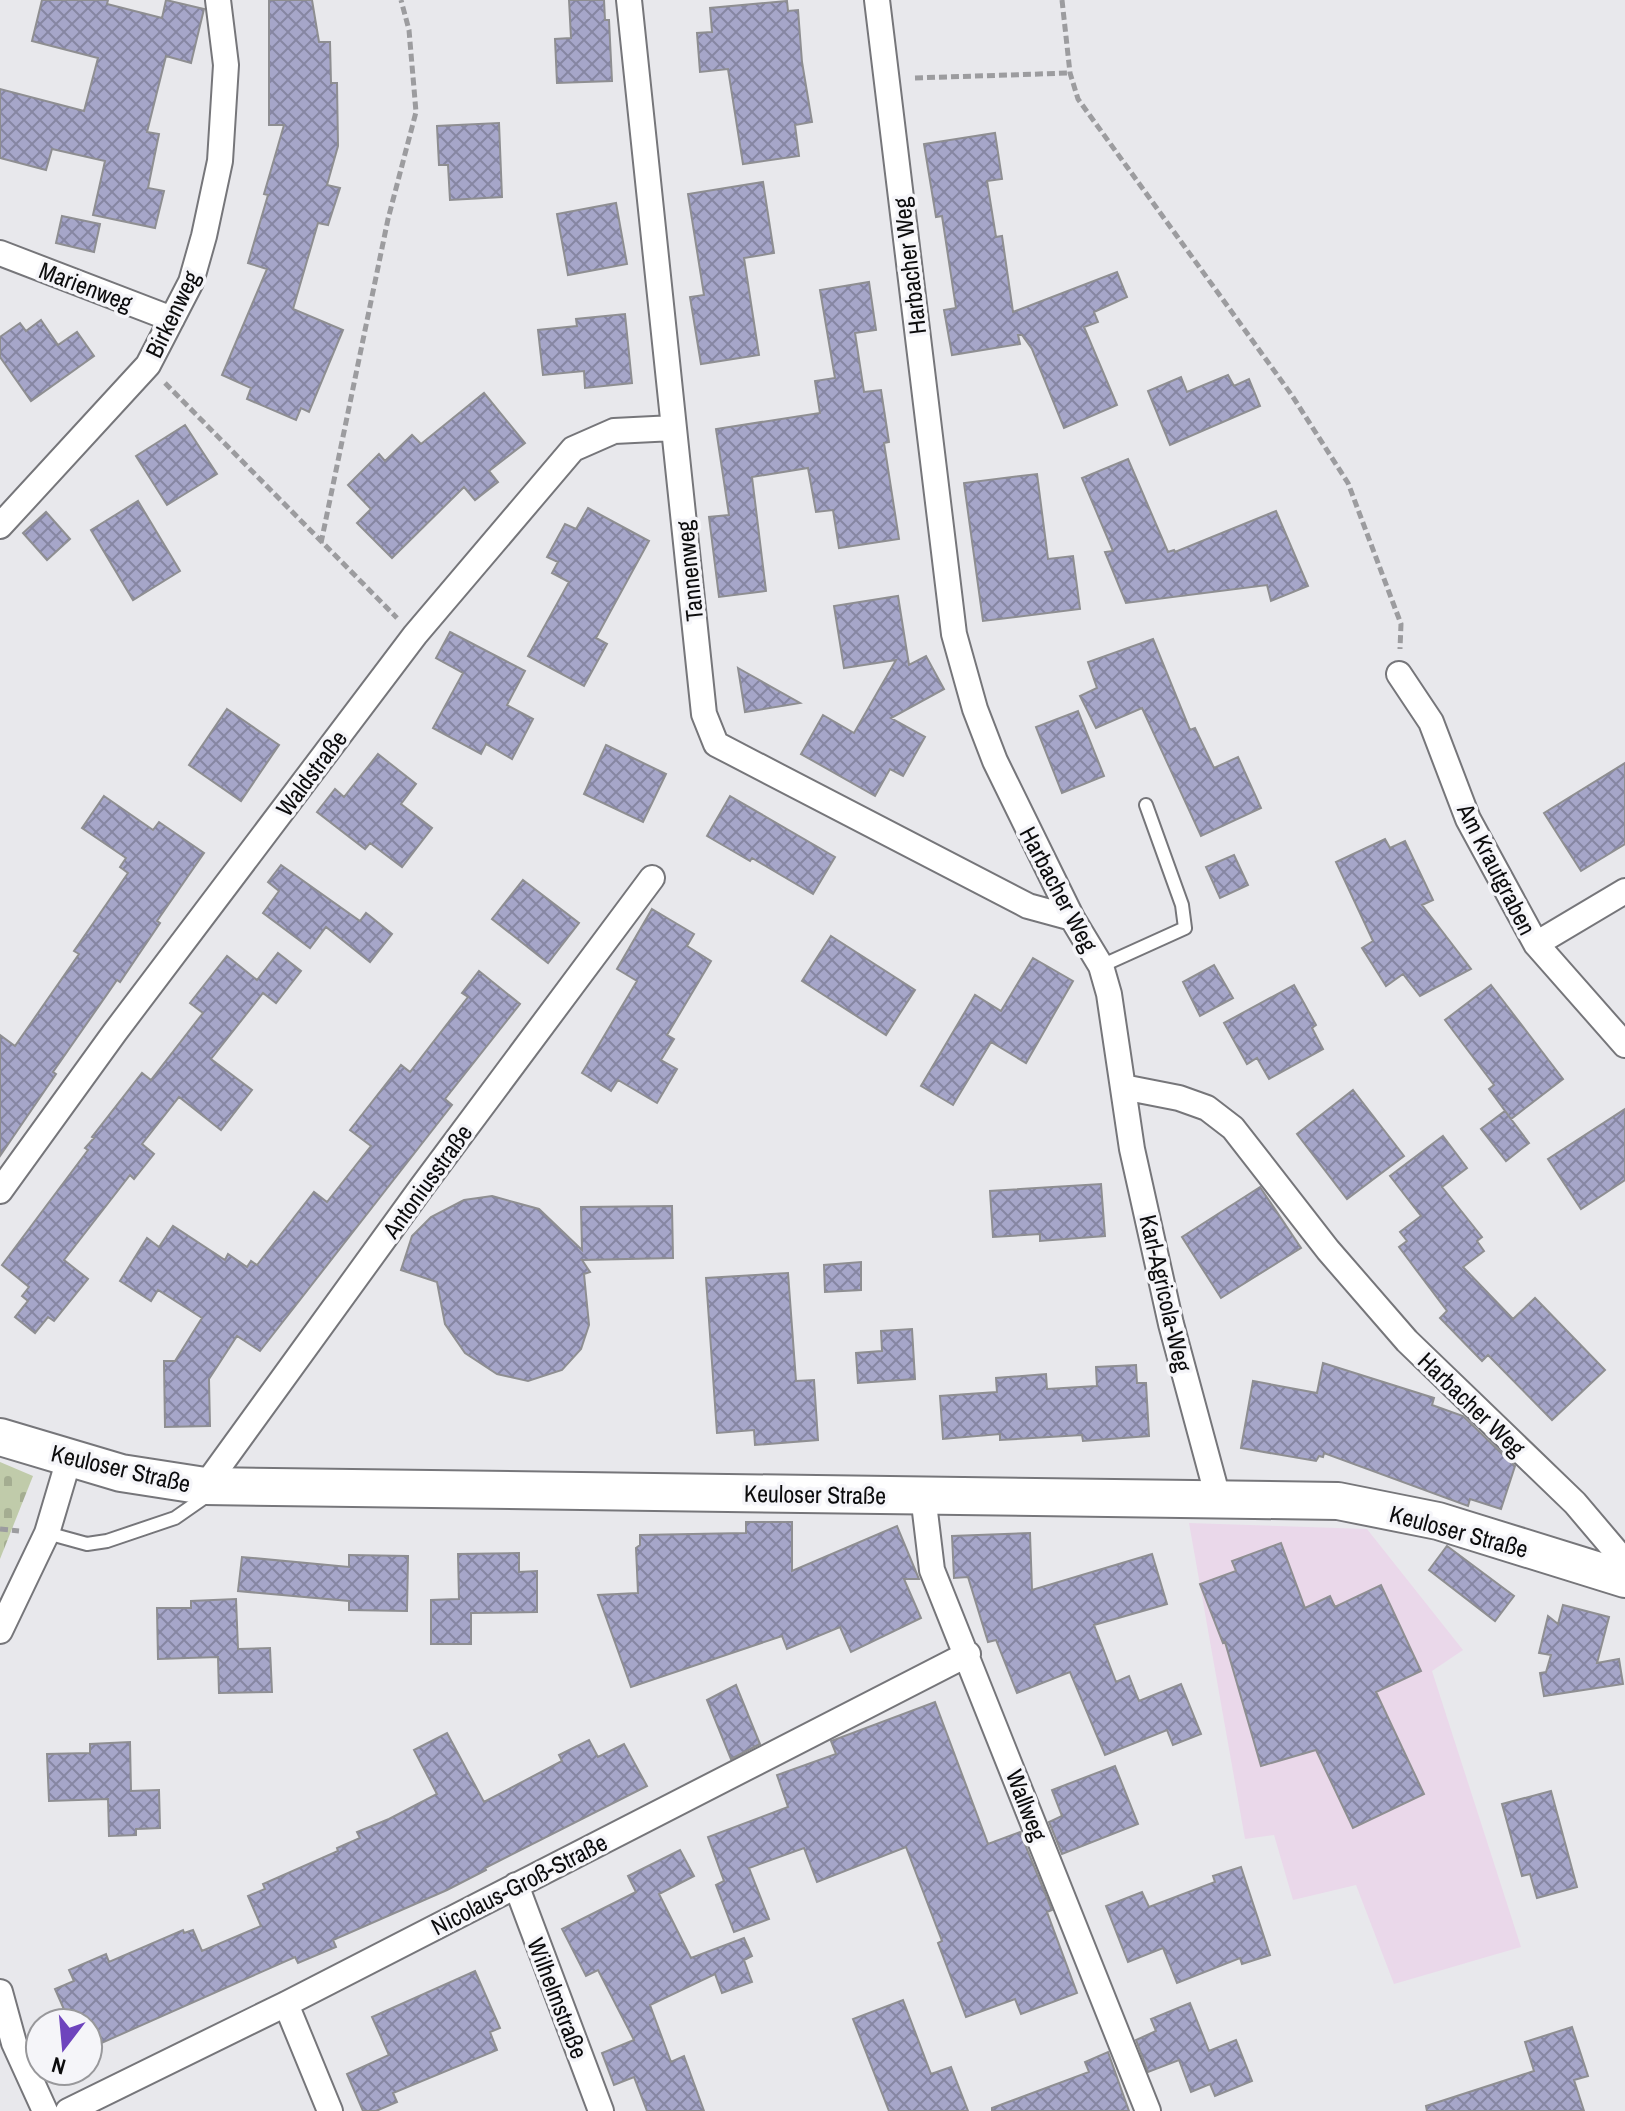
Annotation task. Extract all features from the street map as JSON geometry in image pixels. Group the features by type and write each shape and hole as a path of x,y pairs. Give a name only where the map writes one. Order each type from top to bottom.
{"street":[{"name":"Birkenweg","path":"0,526 148,365 191,282 220,161 226,65 218,0"},
{"name":"Tannenweg","path":"629,0 704,714 716,744 1028,906 1072,918"},
{"name":"Harbacher Weg","path":"877,0 954,634 975,709 995,761 1072,918 1101,966 1109,994 1123,1087 1179,1098 1207,1108 1233,1128 1328,1250 1407,1341 1575,1503 1625,1562"},
{"name":"Marienweg","path":"0,253 172,319"},
{"name":"Waldstraße","path":"0,1191 115,1032 415,635 573,449 614,431 674,428"},
{"name":"Am Krautgraben","path":"1399,674 1431,722 1468,819 1536,944 1625,1045"},
{"name":"Antoniusstraße","path":"213,1487 421,1188 652,878"},
{"path":"1536,944 1625,891"},
{"name":"Karl-Agricola-Weg","path":"1123,1087 1132,1149 1171,1324 1218,1498"},
{"name":"Keuloser Straße","path":"0,1437 69,1459 162,1481 213,1487 1338,1501 1438,1521 1625,1579"},
{"path":"0,1631 47,1533 69,1459"},
{"name":"Wallweg","path":"923,1495 932,1570 1148,2111"},
{"name":"Nicolaus-Groß-Straße","path":"68,2111 286,2004 968,1654"},
{"name":"Wilhelmstraße","path":"516,1885 601,2111"},
{"path":"0,1992 7,2043 45,2111"},
{"path":"286,2004 330,2111"}],"lane":[{"path":"1101,966 1185,928 1182,905 1146,805"},
{"path":"47,1533 87,1544 107,1541 175,1518 213,1487"}],"path":[{"path":"321,543 388,219 416,112 409,30 401,0"},
{"path":"1062,0 1070,73 1078,99 1291,394 1348,483 1401,624 1399,674"},
{"path":"886,79 1070,73"},
{"path":"148,365 415,635"}],"shaded area":[{"path":"1189,1523 1367,1529 1463,1650 1432,1671 1521,1947 1394,1984 1356,1885 1293,1900 1274,1835 1245,1839"}],"green space":[{"path":"0,1462 33,1476 0,1559"}],"building":[{"path":"42,0 108,0 107,4 162,18 166,0 204,9 191,63 166,56 147,132 159,134 148,188 164,191 155,228 93,215 105,161 52,149 46,170 0,158 0,89 84,111 98,58 32,41"},
{"path":"269,0 312,0 319,42 330,42 331,83 337,83 338,146 327,185 340,188 328,225 318,223 293,309 343,330 309,412 301,408 296,420 247,399 251,388 222,375 267,269 248,263 284,125 269,125"},
{"path":"569,0 604,0 605,20 609,20 612,81 557,83 555,39 571,38"},
{"path":"787,1 788,11 798,10 802,62 812,122 795,125 799,156 743,164 728,69 700,72 697,33 712,32 710,8"},
{"path":"499,123 502,197 450,200 448,165 439,165 437,126"},
{"path":"995,133 1002,179 987,181 996,237 1002,236 1013,312 1117,272 1127,297 1094,312 1098,322 1084,327 1117,405 1064,428 1032,349 1022,335 1018,335 1020,344 952,355 944,310 956,308 942,216 936,217 924,144"},
{"path":"763,182 774,253 744,258 759,355 701,364 690,297 704,295 688,194"},
{"path":"616,203 627,264 568,275 557,214"},
{"path":"62,216 100,224 94,252 56,243"},
{"path":"869,282 876,330 855,333 864,392 881,390 889,442 884,443 899,539 839,548 833,510 816,512 808,468 752,477 766,591 719,597 709,517 729,515 716,429 820,413 815,381 835,378 820,290"},
{"path":"625,314 632,383 585,388 584,371 543,375 538,330 577,326 576,319"},
{"path":"41,320 58,345 77,332 94,356 31,401 0,357 0,337 20,323 26,331"},
{"path":"1228,375 1234,386 1249,379 1260,406 1170,445 1148,391 1181,377 1187,392"},
{"path":"484,393 525,443 489,471 498,482 475,500 464,487 392,558 357,523 371,509 348,485 379,454 385,461 412,435 421,444"},
{"path":"185,425 217,474 167,505 136,456"},
{"path":"1128,459 1168,552 1175,552 1276,511 1308,586 1271,601 1267,585 1126,603 1105,552 1113,551 1082,478"},
{"path":"1037,474 1048,559 1073,556 1080,609 983,621 964,483"},
{"path":"138,501 180,571 133,600 91,530"},
{"path":"588,508 649,541 596,638 607,644 584,686 528,656 569,582 552,573 558,562 547,557 565,524 576,529"},
{"path":"46,512 70,539 47,560 23,533"},
{"path":"898,596 909,665 926,656 944,689 891,718 925,737 903,776 890,769 875,796 801,754 823,715 854,733 896,660 844,668 834,606"},
{"path":"450,632 525,671 507,705 533,719 512,759 486,744 481,754 433,728 463,673 436,658"},
{"path":"1153,639 1190,730 1195,728 1214,768 1238,757 1261,808 1201,836 1142,708 1096,728 1080,696 1097,688 1088,662"},
{"path":"738,668 800,703 745,712"},
{"path":"227,709 279,745 241,801 189,765"},
{"path":"1078,711 1104,776 1062,793 1036,727"},
{"path":"606,745 666,774 643,822 584,794"},
{"path":"378,754 416,784 401,804 432,828 402,867 370,843 365,849 317,812 335,789 344,797"},
{"path":"1625,763 1625,844 1581,871 1544,813"},
{"path":"104,796 153,830 159,822 204,853 120,982 117,980 53,1072 56,1074 0,1156 0,1035 15,1046 79,954 74,951 128,873 120,867 126,858 82,828"},
{"path":"730,796 835,857 813,894 707,836"},
{"path":"1385,839 1390,848 1405,841 1433,900 1422,905 1471,969 1420,996 1403,974 1386,986 1362,948 1373,941 1336,862"},
{"path":"1234,855 1248,885 1220,898 1206,867"},
{"path":"281,865 360,921 366,913 392,934 370,962 326,927 310,948 263,913 279,891 268,882"},
{"path":"523,880 579,923 548,963 492,919"},
{"path":"652,909 694,934 687,946 711,961 667,1035 674,1039 661,1060 677,1069 657,1103 618,1080 611,1091 582,1073 637,981 617,969"},
{"path":"831,936 915,990 886,1035 802,981"},
{"path":"278,953 301,971 276,1003 263,993 211,1059 252,1090 221,1130 179,1097 142,1144 154,1154 134,1179 130,1175 64,1260 88,1279 54,1321 48,1317 35,1333 15,1317 28,1301 22,1296 29,1287 2,1265 88,1150 85,1148 92,1137 142,1073 151,1080 203,1013 190,1003 227,956 257,980"},
{"path":"1033,958 1073,981 1026,1063 991,1042 953,1105 921,1086 975,995 1001,1011"},
{"path":"1214,965 1233,998 1200,1016 1183,982"},
{"path":"479,971 520,1004 445,1099 452,1105 260,1351 237,1336 209,1379 210,1426 165,1427 164,1361 175,1361 202,1318 158,1290 151,1301 120,1281 147,1238 159,1247 173,1226 225,1260 228,1254 247,1267 251,1261 257,1265 314,1192 327,1202 371,1146 350,1130 401,1065 410,1072 468,997 462,993"},
{"path":"1294,985 1316,1025 1312,1028 1323,1049 1269,1079 1257,1058 1247,1064 1224,1023"},
{"path":"1491,985 1563,1079 1511,1119 1489,1089 1494,1085 1445,1020"},
{"path":"1353,1090 1404,1156 1347,1199 1297,1134"},
{"path":"1625,1109 1625,1180 1581,1209 1548,1159"},
{"path":"1505,1111 1529,1143 1506,1161 1481,1129"},
{"path":"1443,1136 1467,1168 1442,1187 1482,1237 1477,1241 1484,1251 1463,1267 1513,1319 1535,1298 1605,1370 1552,1420 1488,1355 1482,1361 1440,1318 1447,1311 1399,1247 1407,1241 1400,1232 1421,1216 1390,1176"},
{"path":"1101,1184 1105,1236 1040,1241 1040,1234 993,1237 990,1191"},
{"path":"1260,1187 1301,1248 1221,1298 1182,1237"},
{"path":"492,1196 539,1209 582,1250 581,1207 672,1206 673,1258 582,1260 590,1272 584,1274 589,1325 581,1349 562,1370 528,1381 497,1374 465,1353 445,1324 437,1282 401,1270 412,1236 431,1217 464,1200"},
{"path":"861,1262 861,1290 825,1292 824,1265"},
{"path":"788,1273 796,1381 814,1380 818,1440 755,1445 754,1430 717,1433 706,1278"},
{"path":"912,1329 915,1379 858,1383 856,1353 882,1351 881,1331"},
{"path":"1323,1363 1434,1398 1432,1405 1463,1416 1515,1466 1501,1509 1470,1499 1468,1506 1324,1453 1316,1461 1241,1448 1253,1381 1317,1393"},
{"path":"1136,1365 1137,1383 1146,1383 1149,1436 1083,1441 1082,1435 1000,1440 1000,1434 943,1439 940,1396 997,1392 996,1378 1046,1374 1047,1389 1097,1386 1096,1367"},
{"path":"746,1522 792,1522 792,1571 897,1526 919,1579 904,1579 921,1618 851,1652 840,1627 787,1649 782,1636 631,1687 598,1595 638,1593 636,1548 640,1545 640,1535 746,1533"},
{"path":"1030,1533 1032,1590 1152,1554 1167,1604 1094,1625 1116,1682 1129,1676 1139,1701 1181,1684 1201,1734 1173,1745 1167,1730 1105,1755 1070,1672 1017,1693 996,1640 988,1642 968,1577 954,1578 952,1536"},
{"path":"1281,1543 1305,1608 1330,1596 1335,1607 1381,1585 1421,1671 1376,1692 1424,1794 1353,1828 1316,1750 1261,1766 1225,1642 1200,1584 1236,1571 1232,1561"},
{"path":"1447,1546 1514,1596 1495,1621 1429,1570"},
{"path":"519,1553 519,1572 537,1571 537,1612 471,1613 471,1644 431,1644 431,1600 459,1599 458,1554"},
{"path":"349,1555 408,1556 407,1611 349,1610 349,1601 238,1591 242,1557 349,1567"},
{"path":"236,1599 238,1649 270,1648 272,1692 219,1693 218,1657 158,1659 157,1608 191,1608 191,1601"},
{"path":"1563,1605 1609,1617 1597,1663 1619,1659 1623,1684 1544,1696 1540,1673 1546,1672 1551,1655 1539,1653 1548,1616 1558,1624"},
{"path":"736,1685 760,1744 731,1759 707,1700"},
{"path":"935,1702 988,1844 1020,1832 1052,1910 1047,1912 1077,1993 1021,2014 1015,1999 966,2017 938,1943 942,1941 906,1847 817,1882 804,1848 749,1868 769,1919 734,1932 716,1885 724,1881 708,1837 788,1807 777,1775 836,1754 831,1741"},
{"path":"447,1733 484,1802 562,1761 559,1755 589,1740 598,1757 624,1744 647,1786 447,1890 333,1940 336,1947 298,1963 295,1957 104,2042 104,2007 63,2007 55,1989 74,1981 69,1970 106,1954 109,1962 183,1930 184,1933 193,1930 202,1951 261,1926 248,1896 265,1889 263,1884 338,1851 337,1848 360,1838 357,1832 437,1794 414,1750"},
{"path":"130,1742 131,1791 159,1790 160,1828 136,1829 136,1835 109,1836 108,1799 49,1801 47,1754 90,1753 90,1744"},
{"path":"1115,1766 1138,1824 1062,1854 1049,1822 1062,1816 1052,1790"},
{"path":"1551,1791 1577,1887 1537,1898 1530,1874 1522,1876 1502,1804"},
{"path":"680,1850 694,1876 659,1894 691,1958 744,1938 752,1956 744,1960 752,1982 722,1993 715,1974 650,2005 671,2062 684,2056 704,2111 647,2111 634,2077 614,2085 602,2053 634,2040 598,1970 586,1976 562,1929 636,1892 628,1876"},
{"path":"1241,1867 1270,1955 1242,1964 1240,1958 1177,1983 1163,1948 1128,1962 1106,1906 1142,1892 1149,1907 1215,1882 1213,1876"},
{"path":"475,1971 500,2028 490,2032 497,2050 393,2093 397,2102 376,2111 363,2111 347,2074 389,2055 372,2017"},
{"path":"903,2000 931,2074 951,2067 968,2111 889,2111 853,2019"},
{"path":"1190,2003 1209,2051 1236,2040 1252,2081 1215,2096 1210,2084 1191,2092 1179,2060 1148,2072 1136,2040 1156,2031 1151,2019"},
{"path":"1572,2027 1588,2076 1574,2080 1584,2111 1427,2111 1426,2106 1534,2071 1525,2042"},
{"path":"1108,2052 1129,2111 992,2111 992,2108 1089,2072 1085,2062"}]}
